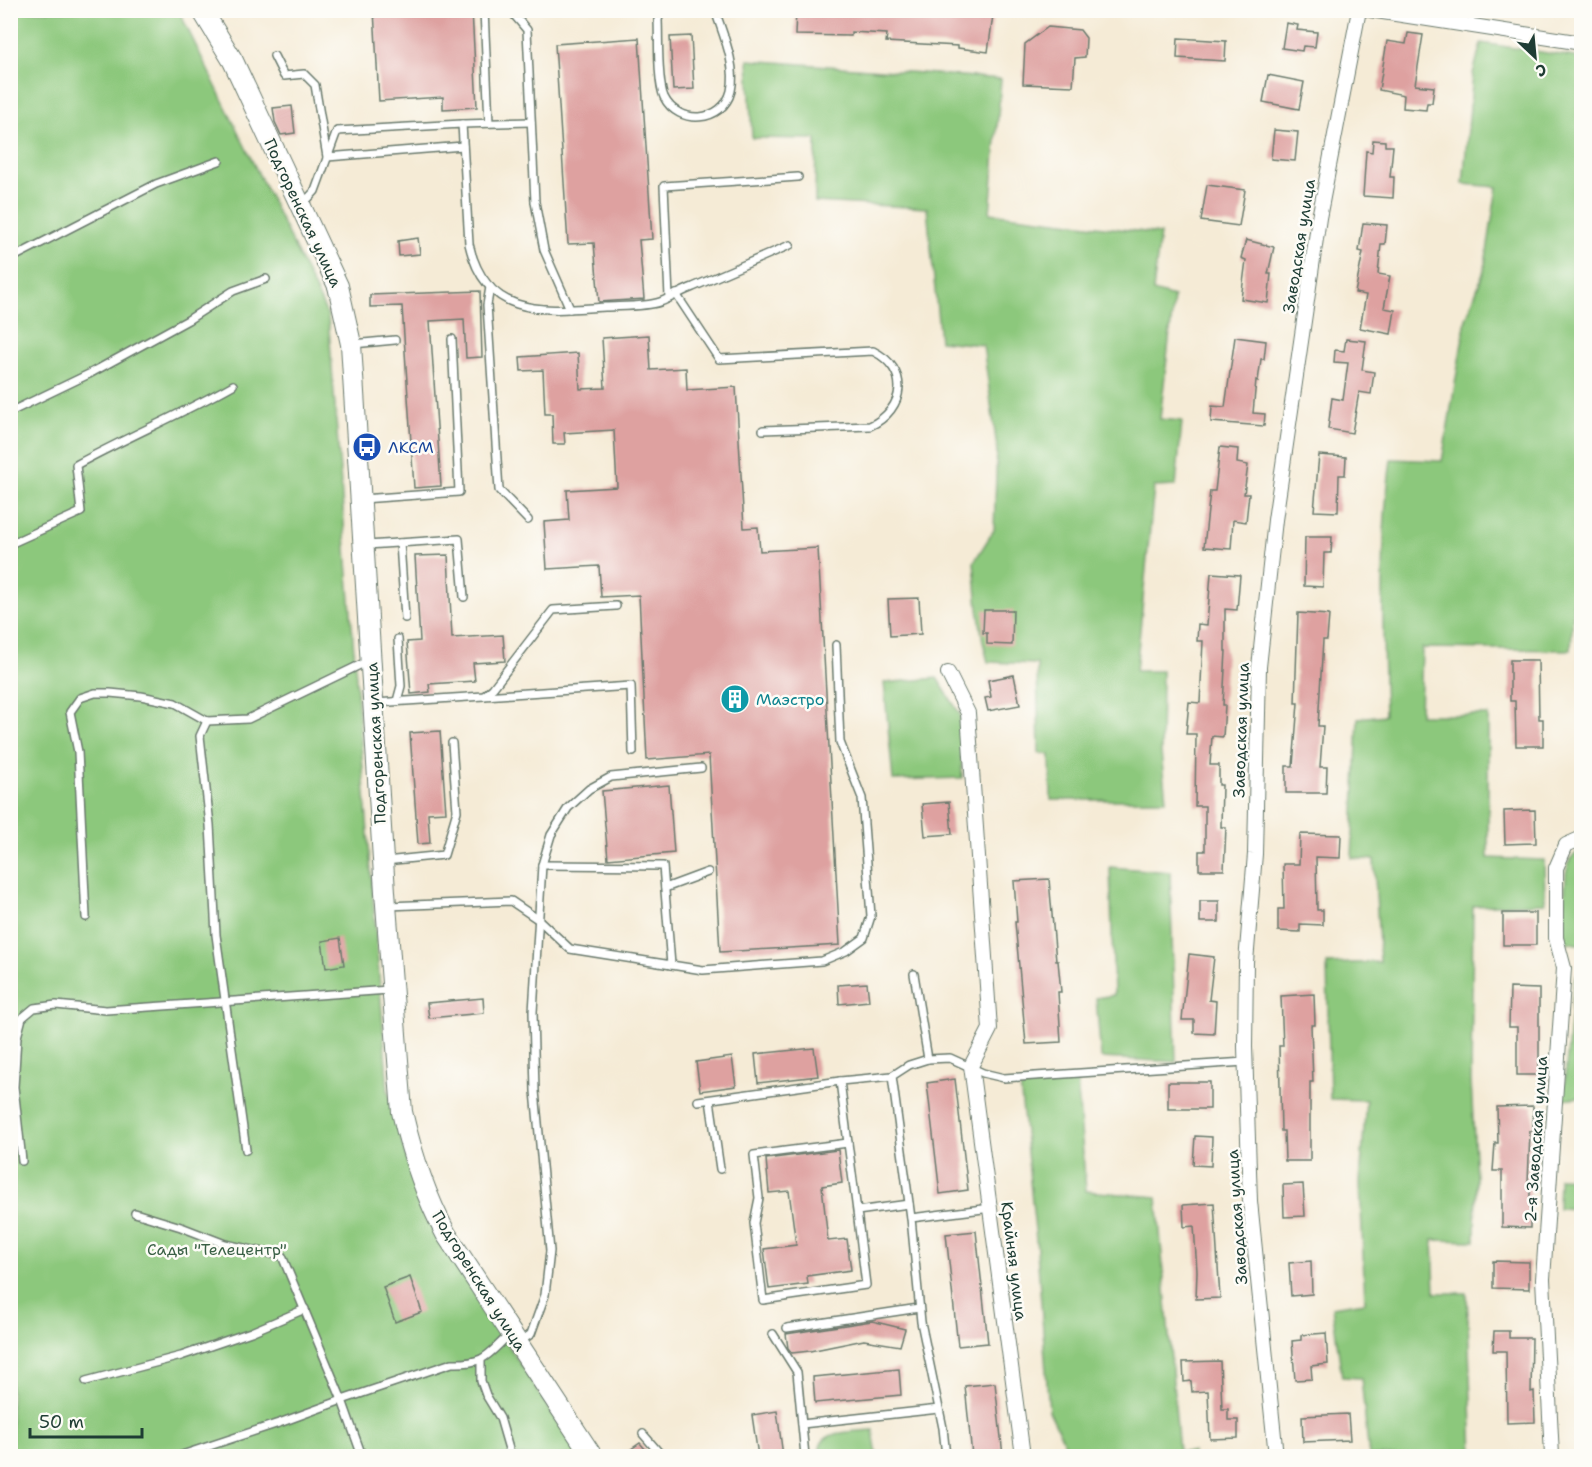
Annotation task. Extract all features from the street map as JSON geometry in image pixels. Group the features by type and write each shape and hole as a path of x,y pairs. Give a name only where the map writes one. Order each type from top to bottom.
{"street":[{"name":"Заводская улица","path":"1276,1456 1250,1201 1245,1062 1246,962 1254,855 1260,656 1275,519 1318,218 1359,10"},
{"path":"1370,10 1581,43"},
{"name":"Подгоренская улица","path":"207,13 233,61 338,286 351,344 383,861 402,1112 419,1175 446,1234 592,1456"},
{"path":"948,673 968,713 990,1029 971,1068"},
{"name":"2-я Заводская улица","path":"1552,1456 1543,1279 1564,968 1556,938 1556,868 1566,844 1581,838"},
{"name":"Крайняя улица","path":"971,1068 1023,1456"}],"lane":[{"path":"484,10 489,123"},
{"path":"510,10 527,30 535,202 544,250 570,309"},
{"path":"661,10 658,20 661,85 664,96 670,106 680,114 692,117 705,117 716,112 731,93 733,77 729,55 715,10"},
{"path":"274,56 284,76 304,74 315,84 327,157"},
{"path":"300,207 315,191 337,131 531,122"},
{"path":"462,124 469,244 473,261 479,274 490,287 504,299 518,306 535,309 570,309 658,303 790,245"},
{"path":"327,157 463,147"},
{"path":"10,259 156,184 219,161"},
{"path":"763,430 870,426 883,420 898,400 899,389 894,369 882,355 873,351 719,359 673,296 664,186 798,177"},
{"path":"10,412 188,320 233,291 266,279"},
{"path":"490,287 487,304 499,490 528,520"},
{"path":"362,499 459,492 452,339"},
{"path":"351,344 395,340"},
{"path":"10,544 81,512 76,465 233,385"},
{"path":"364,545 459,539 464,597"},
{"path":"400,543 405,618"},
{"path":"484,696 493,688 553,610 616,606"},
{"path":"396,701 401,686 398,639"},
{"path":"386,906 511,901 538,920 570,949 703,970 822,961 846,951 864,938 871,916 862,798 840,742 836,645"},
{"path":"86,917 78,752 70,712 80,698 95,693 110,693 175,702 207,721 248,719 371,660"},
{"path":"373,703 631,686 633,752"},
{"path":"207,721 200,736 210,825 216,935 246,1150"},
{"path":"383,861 444,855 457,811 452,743"},
{"path":"179,1456 452,1363 471,1363 481,1360 514,1338 531,1334 545,1295 550,1251 534,1091 533,1012 542,865 551,835 568,808 589,789 611,777 701,768"},
{"path":"542,865 663,866 671,965"},
{"path":"665,888 708,872"},
{"path":"914,975 928,1059"},
{"path":"22,1161 14,1087 17,1037 22,1018 34,1008 56,1005 106,1010 392,990"},
{"path":"698,1101 892,1076 909,1065 928,1059 950,1058 983,1073 1004,1078 1245,1062"},
{"path":"892,1076 911,1218 919,1308 946,1456"},
{"path":"840,1082 857,1210 866,1285 763,1300 754,1223 759,1198 754,1155 848,1143"},
{"path":"710,1100 720,1169"},
{"path":"857,1210 909,1204"},
{"path":"911,1218 991,1208"},
{"path":"135,1213 225,1244 282,1256 342,1400 362,1456"},
{"path":"788,1328 919,1308"},
{"path":"86,1381 181,1356 251,1332 305,1309"},
{"path":"773,1334 797,1371 805,1456"},
{"path":"481,1360 481,1381 486,1395 500,1418 511,1456"},
{"path":"802,1424 939,1409"},
{"path":"643,1434 662,1456"}],"green space":[{"name":"Сады \"Телецентр\"","path":"10,11 179,11 328,316 388,1091 420,1209 580,1456 11,1456"},
{"path":"1481,43 1581,58 1581,544 1576,544 1571,650 1422,648 1420,715 1488,715 1488,858 1544,860 1545,903 1473,906 1471,1081 1476,1177 1475,1241 1433,1240 1435,1293 1467,1293 1473,1456 1369,1456 1361,1378 1342,1377 1332,1307 1365,1302 1360,1183 1366,1100 1330,1099 1327,964 1380,962 1374,860 1352,858 1358,718 1385,715 1383,560 1391,459 1442,461 1466,319 1484,271 1497,187 1463,184 1473,74"},
{"path":"748,60 1001,79 990,213 1160,234 1153,291 1174,297 1160,419 1182,421 1176,486 1154,487 1136,671 1162,671 1161,752 1166,800 1051,800 1050,755 1039,753 1037,664 988,662 983,642 974,562 994,530 997,448 983,345 940,341 927,208 815,202 816,139 752,138"},
{"path":"937,678 960,714 962,778 893,780 884,683"},
{"path":"1581,849 1582,945 1567,942 1563,930 1566,873 1570,859"},
{"path":"1110,867 1170,872 1176,1062 1101,1058 1096,998 1114,995"},
{"path":"1581,968 1581,1097 1563,1099 1574,981"},
{"path":"1077,1079 1086,1191 1157,1197 1179,1452 1192,1452 1192,1456 1142,1456 1166,1453 1067,1448 1049,1411 1037,1250 1020,1084"},
{"path":"1559,1178 1581,1179 1581,1209 1558,1208"},
{"path":"873,1430 877,1456 821,1456 820,1447 829,1436"}],"building":[{"path":"374,10 472,10 477,107 443,109 443,97 379,101"},
{"path":"796,10 852,10 852,12 919,16 919,10 959,10 993,15 988,52 958,48 958,46 886,42 887,34 851,32 851,36 795,35"},
{"path":"1286,23 1298,25 1297,30 1317,32 1315,47 1303,46 1302,51 1282,48"},
{"path":"1048,27 1080,30 1086,38 1085,57 1075,58 1073,86 1023,84 1025,44"},
{"path":"1408,33 1423,35 1415,85 1434,87 1432,103 1427,103 1426,110 1403,108 1404,95 1379,90 1387,41 1406,44"},
{"path":"691,36 694,89 673,90 670,37"},
{"path":"639,38 652,239 639,240 644,299 599,302 594,243 568,244 555,44"},
{"path":"1178,38 1226,41 1225,61 1177,58"},
{"path":"1268,75 1304,82 1299,109 1263,102"},
{"path":"292,106 295,133 281,135 275,122 273,108"},
{"path":"1274,130 1298,132 1295,161 1271,159"},
{"path":"1373,140 1385,141 1385,146 1393,146 1390,177 1394,177 1393,198 1363,196 1366,151 1372,152"},
{"path":"1207,185 1245,190 1239,226 1201,221"},
{"path":"1363,223 1387,225 1385,244 1381,244 1378,274 1390,276 1384,308 1395,310 1391,334 1360,328 1366,295 1355,293 1363,252 1359,251"},
{"path":"418,238 420,254 399,256 398,241"},
{"path":"1246,240 1274,247 1268,274 1271,274 1268,303 1241,299 1246,260 1241,258"},
{"path":"480,291 482,357 466,358 464,319 430,321 441,486 414,488 402,306 370,307 370,295"},
{"name":"Маэстро","path":"649,335 651,370 686,368 687,390 736,387 744,528 758,527 760,551 818,548 840,945 720,952 709,755 647,760 639,595 601,597 599,566 547,569 544,522 569,520 567,490 617,487 614,430 564,433 565,444 553,444 552,414 545,414 543,370 521,371 520,357 578,353 580,389 605,388 602,338"},
{"path":"1235,337 1266,341 1264,359 1261,359 1258,381 1256,380 1253,413 1265,414 1264,426 1211,422 1212,406 1225,407"},
{"path":"1346,339 1366,341 1362,370 1374,372 1371,394 1359,392 1352,433 1328,429 1332,398 1343,400 1348,363 1334,362 1335,350 1344,351"},
{"path":"1220,447 1238,449 1237,463 1248,465 1244,494 1249,494 1246,522 1233,520 1231,549 1204,547 1210,491 1215,491"},
{"path":"1319,455 1346,457 1345,475 1339,475 1338,512 1314,511"},
{"path":"1305,537 1332,537 1331,553 1324,553 1323,587 1304,586"},
{"path":"448,555 452,638 503,635 505,661 473,663 475,681 429,684 430,692 411,694 407,642 420,641 415,556"},
{"path":"1211,573 1240,575 1237,610 1225,609 1223,737 1212,736 1210,765 1219,765 1219,785 1222,785 1221,827 1226,827 1224,870 1199,870 1199,851 1205,851 1205,806 1195,806 1196,734 1186,734 1189,702 1200,703 1203,641 1197,641 1198,624 1207,625"},
{"path":"919,598 921,634 890,636 888,599"},
{"path":"984,610 1013,610 1012,645 987,644 987,633 983,633"},
{"path":"1298,613 1329,615 1327,640 1323,640 1318,726 1323,726 1320,767 1327,767 1326,793 1286,793 1286,766 1293,766 1298,703 1295,703"},
{"path":"1510,660 1538,660 1539,719 1543,719 1543,746 1516,746 1515,701 1510,701"},
{"path":"1014,675 1020,705 988,711 985,698 991,697 988,680"},
{"path":"440,731 446,812 428,813 430,843 418,844 410,733"},
{"path":"669,785 674,853 608,859 602,791"},
{"path":"949,802 952,834 925,836 922,804"},
{"path":"1535,810 1536,843 1505,844 1504,811"},
{"path":"1300,834 1341,835 1340,858 1316,857 1317,910 1323,910 1323,925 1300,924 1300,932 1278,931 1278,909 1284,909 1283,864 1299,864"},
{"path":"1049,879 1061,992 1058,992 1061,1042 1026,1044 1015,922 1017,922 1014,881"},
{"path":"1200,901 1219,901 1219,922 1200,922"},
{"path":"1503,913 1536,913 1536,945 1503,945"},
{"path":"340,938 344,965 326,968 322,941"},
{"path":"1189,954 1214,957 1209,1000 1216,1001 1214,1034 1194,1033 1194,1020 1182,1020"},
{"path":"867,983 869,1001 839,1004 838,985"},
{"path":"1510,988 1539,989 1539,1075 1517,1075 1517,1027 1509,1027"},
{"path":"1314,994 1315,1025 1311,1025 1313,1082 1310,1082 1310,1161 1285,1161 1284,1131 1281,1131 1279,1046 1283,1046 1281,996"},
{"path":"483,998 484,1013 429,1018 427,1003"},
{"path":"814,1048 818,1076 758,1083 755,1054"},
{"path":"732,1057 736,1086 700,1091 696,1062"},
{"path":"955,1079 968,1190 940,1194 927,1083"},
{"path":"1168,1082 1210,1082 1210,1109 1168,1109"},
{"path":"1533,1106 1528,1183 1530,1183 1530,1228 1502,1227 1502,1171 1493,1171 1495,1143 1498,1143 1497,1107"},
{"path":"1195,1136 1212,1137 1211,1166 1193,1165"},
{"path":"838,1150 842,1183 822,1186 828,1241 847,1239 851,1270 807,1276 808,1284 769,1289 764,1249 796,1245 789,1191 769,1193 766,1159"},
{"path":"1303,1184 1305,1216 1284,1217 1283,1185"},
{"path":"1214,1203 1220,1298 1196,1299 1194,1226 1184,1227 1183,1205"},
{"path":"976,1231 988,1343 958,1346 946,1234"},
{"path":"1311,1261 1312,1294 1291,1296 1289,1263"},
{"path":"1493,1261 1529,1262 1529,1289 1493,1288"},
{"path":"410,1277 422,1312 395,1322 383,1287"},
{"path":"872,1321 905,1329 900,1346 864,1340 792,1353 788,1348 786,1334"},
{"path":"1494,1331 1509,1331 1509,1338 1532,1338 1531,1392 1534,1391 1535,1422 1507,1423 1506,1351 1493,1351"},
{"path":"1326,1333 1328,1364 1311,1366 1312,1379 1295,1380 1292,1341 1301,1340 1301,1335"},
{"path":"1220,1361 1222,1409 1228,1409 1228,1420 1238,1420 1238,1438 1210,1439 1208,1391 1192,1392 1191,1381 1184,1382 1183,1362"},
{"path":"899,1369 901,1395 815,1403 813,1377"},
{"path":"995,1383 1003,1456 972,1456 965,1386"},
{"path":"777,1411 783,1456 758,1456 752,1415"},
{"path":"1348,1414 1350,1440 1303,1442 1302,1416"},
{"path":"640,1443 651,1456 621,1456"}],"place":[{"name":"ЛКСМ","path":"367,447"},
{"name":"Маэстро","path":"735,699"}]}
